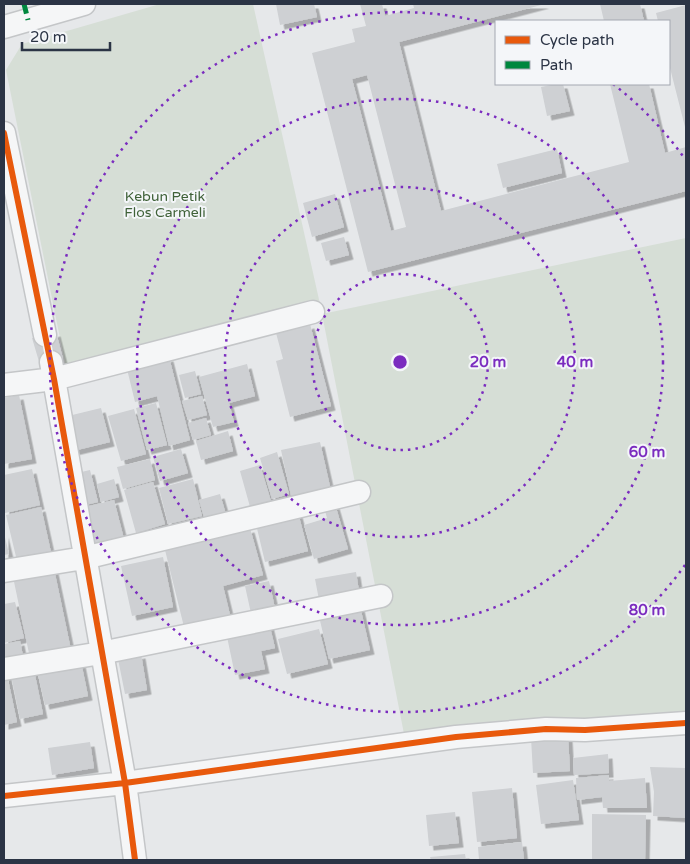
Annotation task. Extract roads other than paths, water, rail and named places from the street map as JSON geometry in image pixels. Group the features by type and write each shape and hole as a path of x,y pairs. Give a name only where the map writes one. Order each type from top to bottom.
{"street":[{"path":"6,30 84,4"},
{"path":"4,132 45,335"},
{"path":"4,386 53,371 313,312"},
{"path":"53,371 84,558 125,783 135,860"},
{"path":"4,571 84,558 358,492"},
{"path":"4,669 101,653 381,596"},
{"path":"4,796 125,783 456,737 546,729 585,730 686,723"}],"park label":[{"name":"Kebun Petik Flos Carmeli","path":"165,204"}]}
